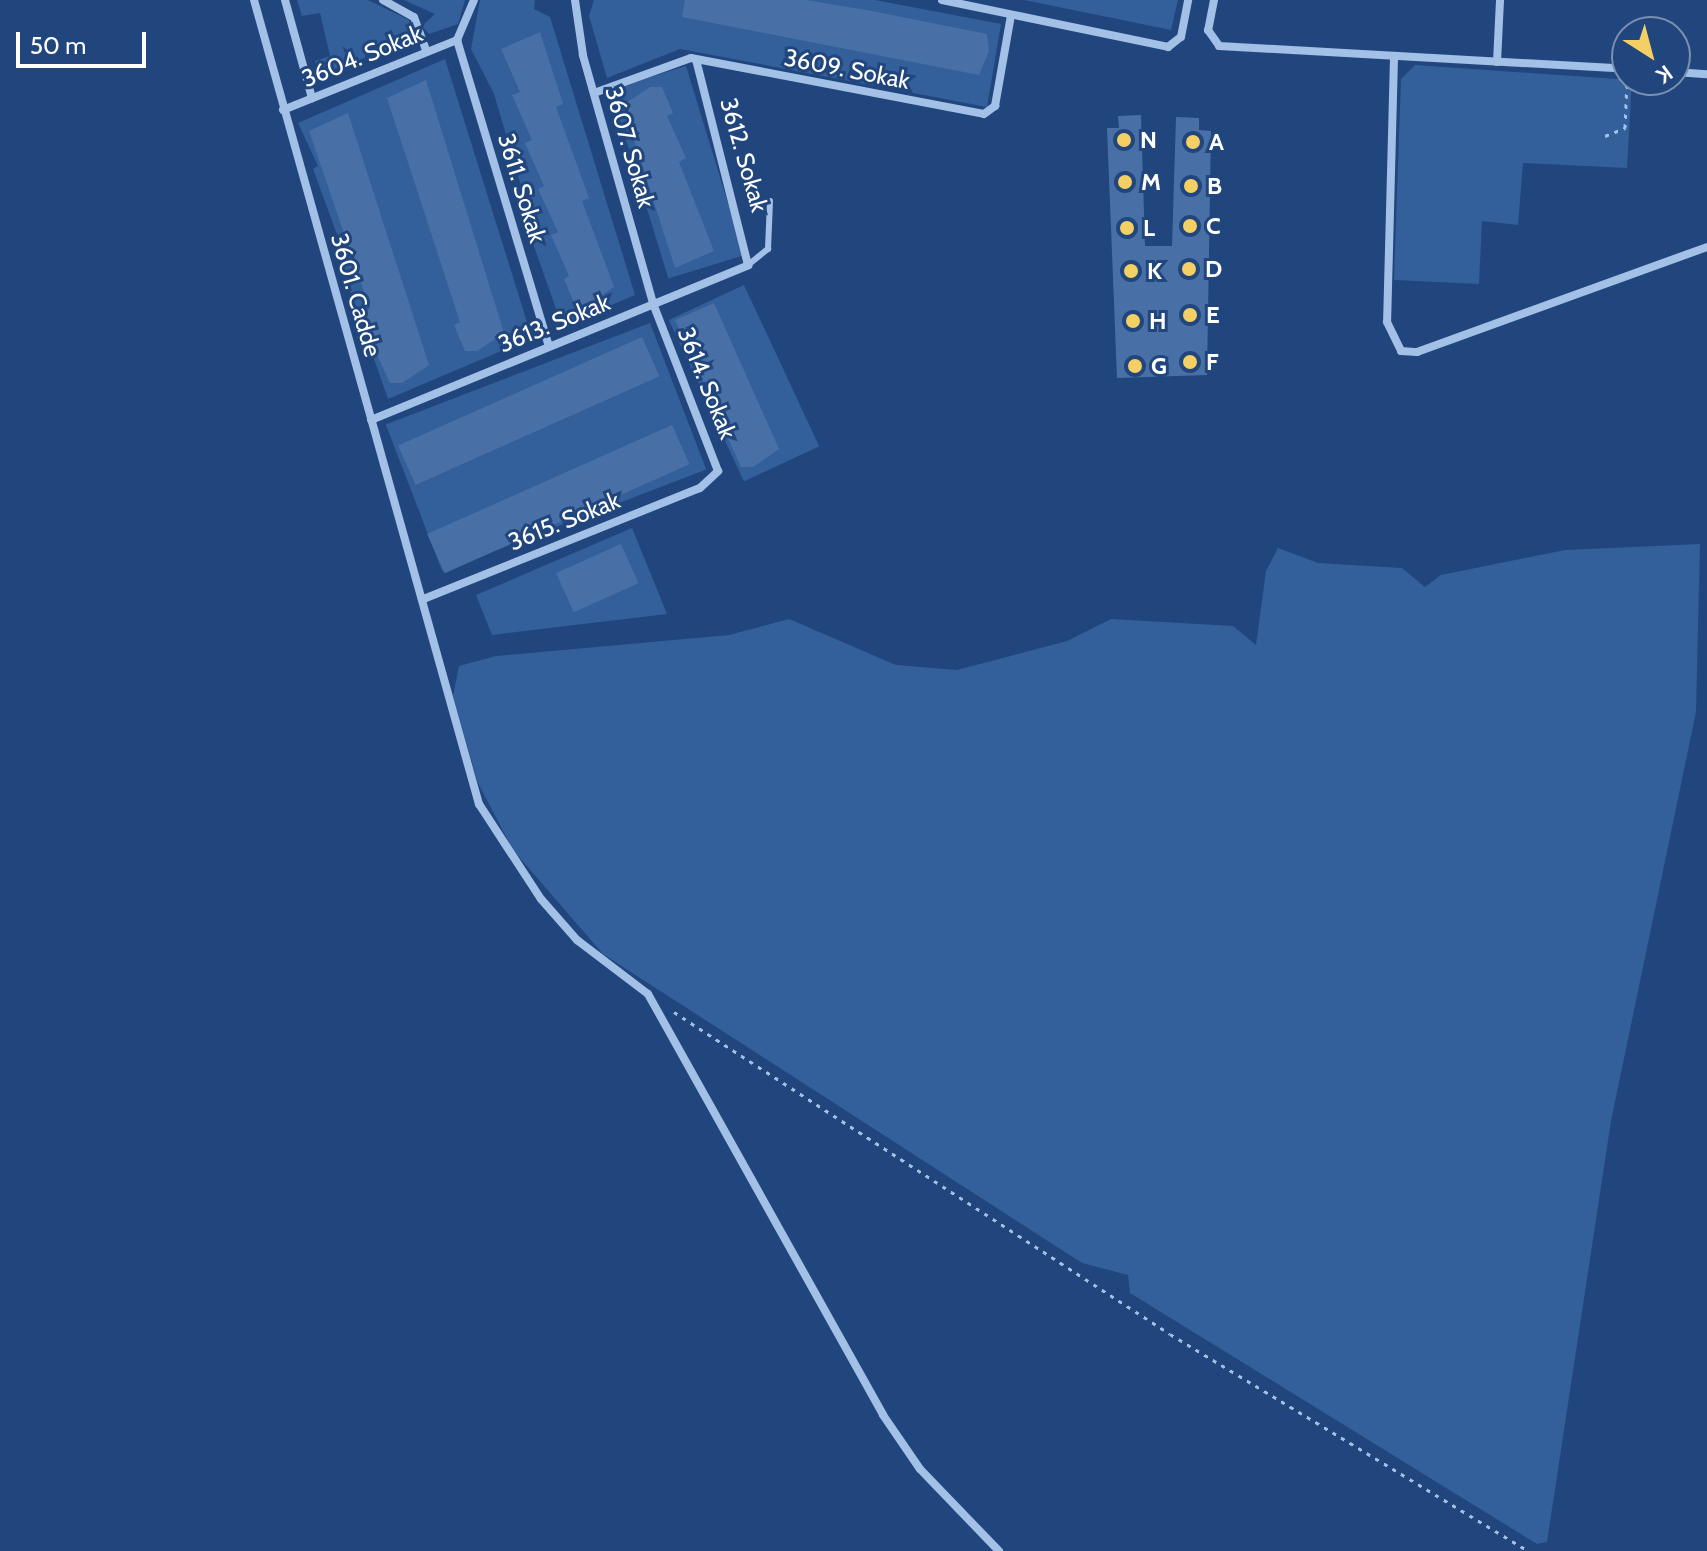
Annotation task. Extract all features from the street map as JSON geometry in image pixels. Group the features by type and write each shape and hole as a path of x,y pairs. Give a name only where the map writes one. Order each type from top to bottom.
{"street":[{"name":"3601. Cadde","path":"254,0 371,420 426,598 466,764 503,849 577,940 648,994"},
{"path":"285,0 312,98"},
{"path":"383,0 414,17 427,52"},
{"path":"457,40 474,0"},
{"name":"3607. Sokak","path":"575,0 594,93 653,303"},
{"path":"942,0 1174,46 1188,0"},
{"path":"1214,0 1208,30 1219,46 1611,68"},
{"path":"1497,62 1500,0"},
{"name":"3609. Sokak","path":"696,60 990,111 1011,15"},
{"name":"3604. Sokak","path":"283,110 457,40"},
{"name":"3611. Sokak","path":"457,40 549,347"},
{"path":"1394,58 1387,322 1401,351 1417,352 1707,247"},
{"path":"594,93 696,60"},
{"name":"3612. Sokak","path":"696,60 749,263"},
{"name":"3613. Sokak","path":"371,420 749,263"},
{"name":"3614. Sokak","path":"653,303 717,459 715,477"},
{"name":"3615. Sokak","path":"426,598 715,477"},
{"path":"648,994 883,1415 920,1469 999,1551"}],"lane":[{"path":"749,263 768,249 770,201"}],"path":[{"path":"1605,136 1625,128 1626,96"},
{"path":"648,994 1170,1334 1529,1551"}],"shaded area":[{"path":"297,0 368,0 409,20 413,40 319,75 315,61 330,56 320,13 302,16"},
{"path":"404,0 465,0 458,24 429,34 422,26 435,14"},
{"path":"480,0 535,0 534,9 550,17 635,295 562,326 530,235 535,233 494,94 471,49"},
{"path":"594,0 875,0 1001,24 987,107 680,49 607,78 589,16"},
{"path":"1024,0 1178,0 1171,30"},
{"path":"445,59 532,338 388,399 340,262 346,259 313,169 318,166 298,123"},
{"path":"1415,65 1611,79 1611,96 1631,96 1627,168 1523,163 1518,225 1482,221 1479,284 1394,280 1401,79"},
{"path":"686,66 744,255 668,278 610,89"},
{"path":"744,285 819,446 744,481 669,320"},
{"path":"650,323 706,470 442,571 386,424"},
{"path":"632,528 667,614 492,635 476,595"},
{"path":"1700,544 1696,712 1611,1121 1547,1542 1537,1544 1130,1293 1128,1275 1082,1263 603,954 513,850 478,783 453,696 459,666 496,656 729,635 789,619 896,665 957,670 1067,641 1111,619 1233,626 1256,645 1266,571 1278,548 1318,563 1402,568 1425,587 1441,575 1565,550"}],"building":[{"path":"685,0 806,0 872,11 987,34 989,51 979,75 682,17"},
{"path":"540,32 563,104 556,107 589,198 582,201 614,287 587,305 575,305 564,279 569,276 551,235 558,232 538,189 544,186 525,143 532,140 512,95 520,92 501,49"},
{"path":"426,80 504,333 477,351 465,351 454,325 460,322 387,98"},
{"path":"650,87 662,87 673,113 667,116 686,158 679,162 714,251 675,268 623,105"},
{"path":"348,113 429,365 402,383 390,383 378,357 364,312 370,309 309,131"},
{"path":"1141,115 1145,246 1172,246 1176,117 1199,118 1199,130 1211,131 1207,375 1117,378 1107,128 1119,128 1118,116"},
{"path":"714,303 779,449 753,467 741,467 675,320"},
{"path":"642,337 659,376 416,485 398,446"},
{"path":"672,425 689,464 445,573 427,534"},
{"path":"621,544 638,583 574,612 556,573"}],"place":[{"name":"N","path":"1124,140"},
{"name":"A","path":"1193,142"},
{"name":"M","path":"1125,182"},
{"name":"B","path":"1191,186"},
{"name":"C","path":"1190,226"},
{"name":"L","path":"1127,228"},
{"name":"D","path":"1189,269"},
{"name":"K","path":"1131,271"},
{"name":"E","path":"1190,315"},
{"name":"H","path":"1133,321"},
{"name":"F","path":"1190,362"},
{"name":"G","path":"1135,366"}]}
